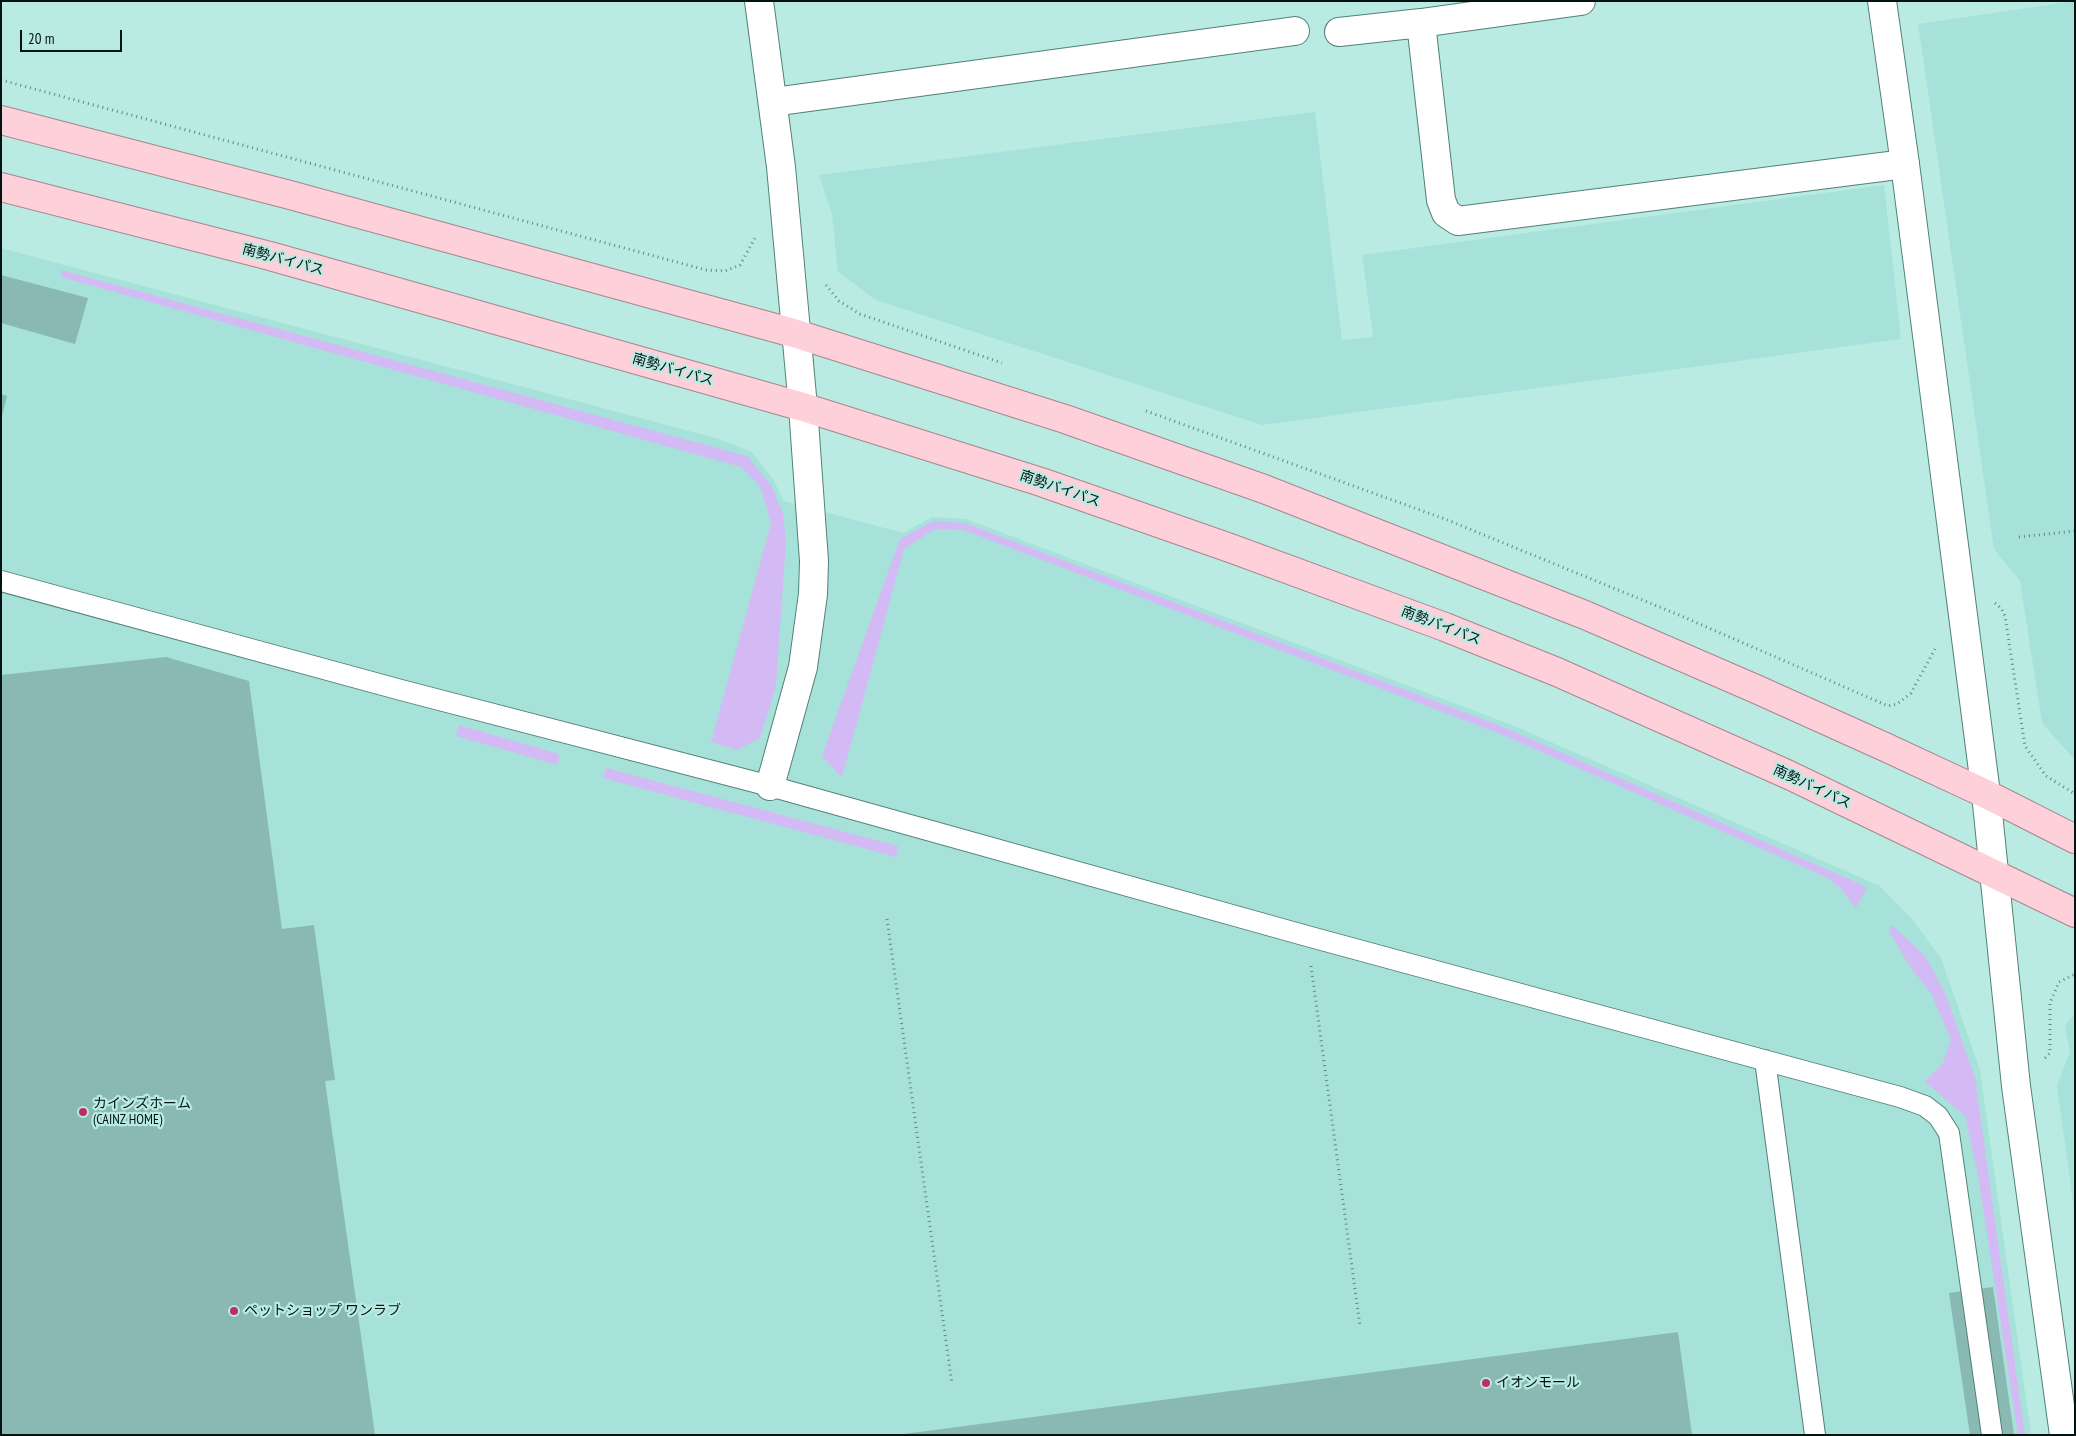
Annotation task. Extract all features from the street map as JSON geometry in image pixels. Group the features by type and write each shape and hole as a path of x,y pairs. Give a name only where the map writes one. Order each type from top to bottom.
{"highway":[{"path":"1,120 290,195 797,334 1065,419 1264,489 1585,615 1756,689 1986,794 2075,839"},
{"name":"南勢バイパス","path":"1,187 270,256 803,407 1041,482 1230,548 1445,627 1557,672 1780,771 2075,913"}],"street":[{"path":"759,1 773,102 797,334 814,561 814,594 803,667 770,786"},
{"path":"1339,32 1581,1"},
{"path":"1882,1 1905,164 1986,794 2016,1086 2064,1435"},
{"path":"1421,23 1441,200 1446,213 1458,221 1905,164"},
{"path":"773,102 1295,31"}],"lane":[{"path":"1,581 400,690 770,786 1307,936 1900,1096 1925,1106 1938,1116 1949,1133 1992,1435"},
{"path":"1765,1060 1815,1435"}],"path":[{"path":"1,80 706,270 725,271 740,265 758,231"},
{"path":"823,280 839,301 860,314 1006,364"},
{"path":"1145,411 1445,519 1679,615 1883,704 1897,704 1911,693 1936,646"},
{"path":"2019,537 2075,531"},
{"path":"1960,597 1992,601 2001,608 2005,616 2025,746 2046,776 2075,794"},
{"path":"887,919 952,1384"},
{"path":"1307,936 1360,1326"},
{"path":"2016,1086 2050,1053 2050,1003 2059,982 2075,974"}],"shaded area":[{"path":"2075,1 2075,760 2042,723 2020,581 1994,549 1918,24"},
{"path":"1315,112 1342,340 1373,337 1362,255 1884,185 1901,339 1262,425 876,300 838,272 832,214 819,175"},
{"path":"1,248 719,439 752,452 773,479 784,501 903,533 932,517 966,519 1512,725 1880,886 1911,918 1941,958 1980,1070 2031,1435 1,1435"},
{"path":"61,270 747,456 771,485 783,513 786,541 776,686 760,738 737,750 711,742 771,523 760,486 741,467 61,277"},
{"path":"933,521 965,523 1506,728 1867,887 1856,908 1841,889 1828,878 1503,735 963,530 935,529 904,549 842,777 822,756 900,539"},
{"path":"459,725 559,754 558,765 456,736"},
{"path":"606,768 898,846 896,857 603,778"},
{"path":"1892,925 1926,957 1945,993 1975,1078 2025,1435 2018,1435 1978,1175 1965,1116 1925,1082 1943,1063 1951,1040 1931,993 1910,967 1889,931"},
{"path":"2075,1014 2075,1217 2057,1085 2070,1052 2065,1025"}],"building":[{"path":"1,275 88,298 75,344 1,323"},
{"path":"1,394 7,396 2,416 1,416"},
{"path":"166,657 249,681 282,929 314,925 335,1080 325,1081 375,1435 1,1435 1,675"},
{"path":"1993,1287 2014,1435 1970,1435 1949,1293"},
{"name":"イオンモール","path":"1678,1332 1692,1435 904,1435 904,1434"}],"place":[{"name":"カインズホーム (CAINZ HOME)","path":"83,1112"},
{"name":"ペットショップ ワンラブ","path":"234,1311"},
{"name":"イオンモール","path":"1486,1383"}]}
